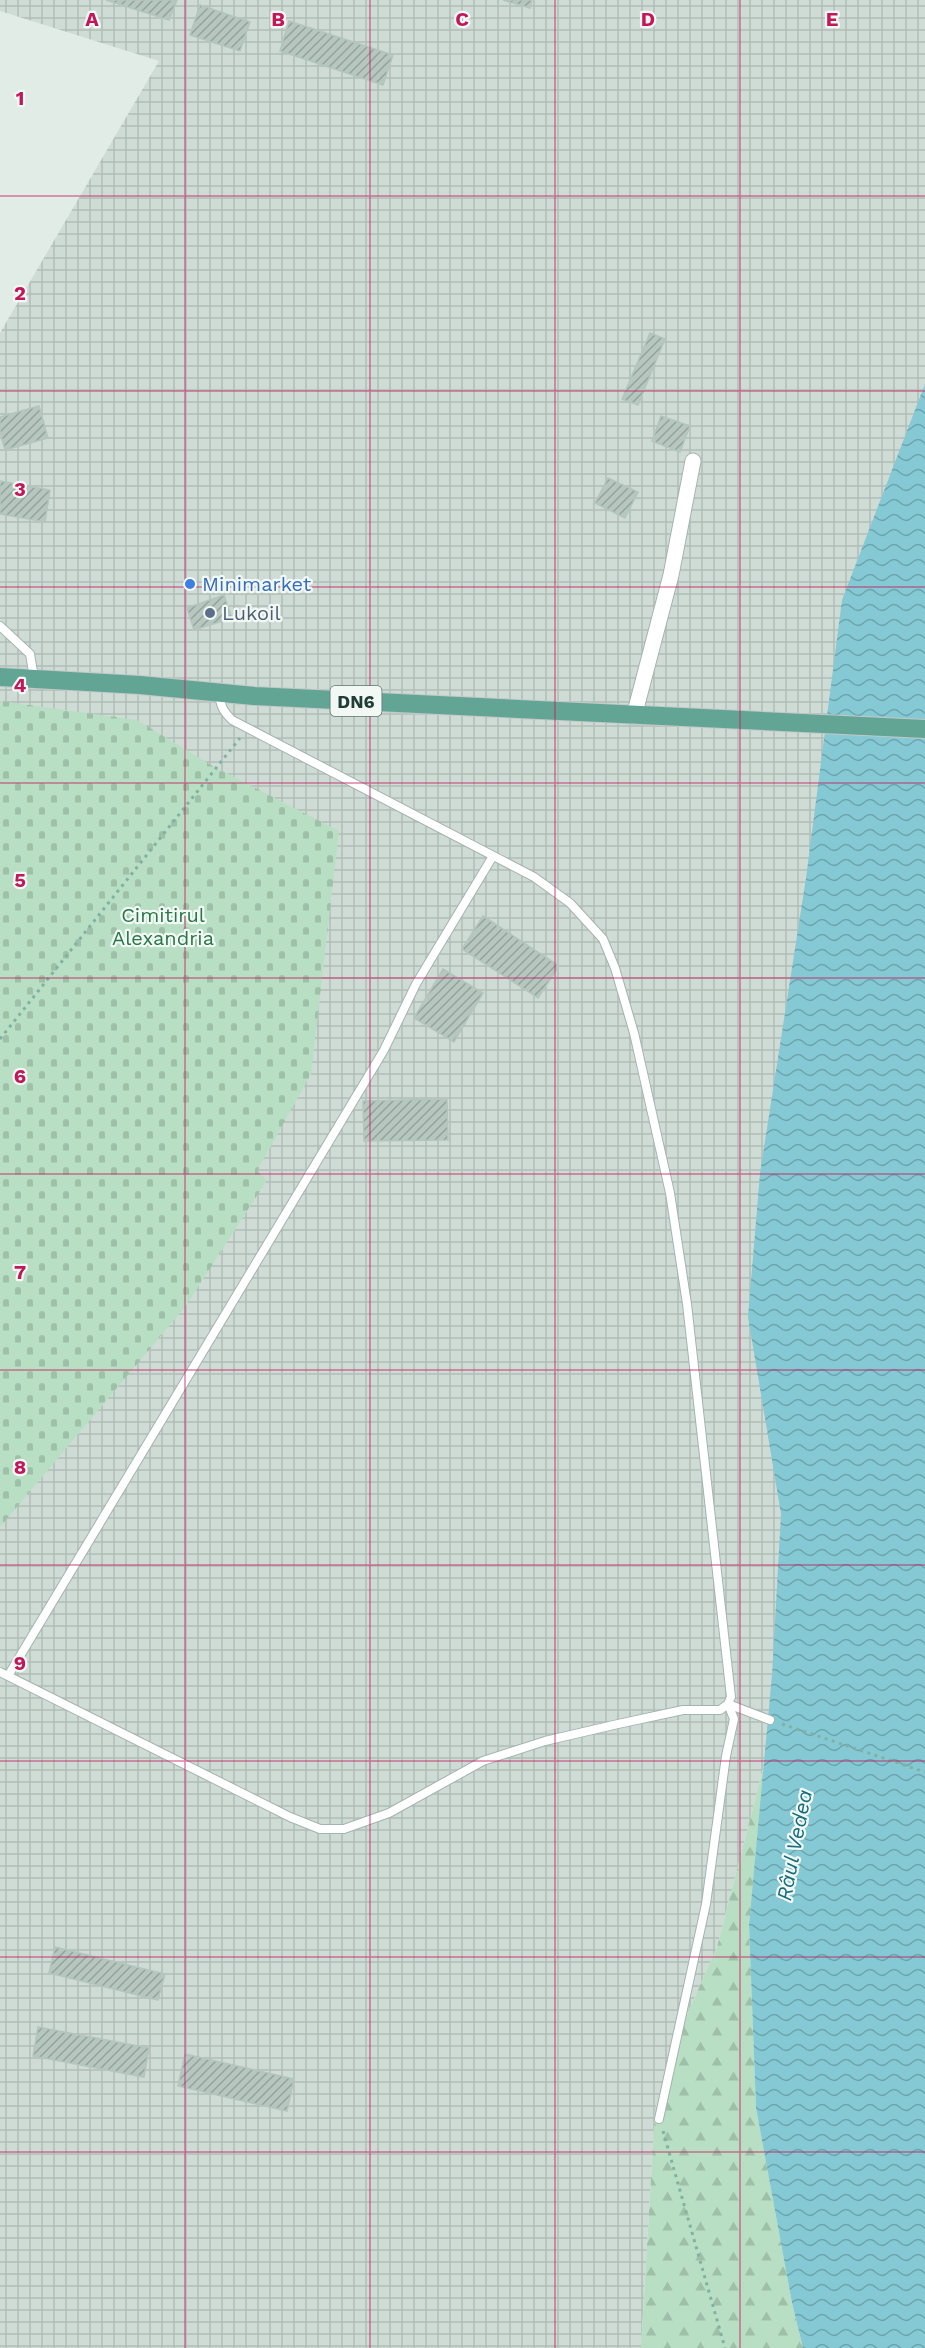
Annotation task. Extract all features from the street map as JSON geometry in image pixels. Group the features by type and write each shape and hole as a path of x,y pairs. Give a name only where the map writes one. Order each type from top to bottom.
{"main road":[{"name":"DN6","path":"0,677 220,693 712,720 925,729"}],"street":[{"path":"634,716 671,574 693,461"}],"lane":[{"path":"0,626 30,654 35,680"},
{"path":"220,693 219,701 224,712 246,729 534,877 570,903 603,939 615,968 634,1033 670,1193 687,1304 730,1675 731,1697 728,1704 720,1710 683,1710 545,1741 483,1761 389,1813 344,1829 320,1828 290,1817 4,1674 384,1050 416,984 493,856"},
{"path":"728,1704 770,1720"},
{"path":"659,2119 706,1904 726,1756 734,1719 728,1704"}],"path":[{"path":"0,1039 246,729"},
{"path":"770,1720 925,1772"},
{"path":"659,2119 725,2348"}],"shaded area":[{"path":"0,0 925,0 925,1637 765,1761 717,1947 683,2024 655,2110 641,2348 0,2348 0,333 159,61 0,11"}],"green space":[{"name":"Cimitirul Alexandria","path":"0,701 137,720 211,765 339,831 311,1074 257,1171 267,1180 185,1307 0,1527"},
{"path":"765,1761 749,1925 756,2108 792,2303 803,2348 641,2348 655,2110 683,2024 717,1947"}],"water":[{"name":"Râul Vedea","path":"925,384 925,2348 803,2348 792,2303 756,2108 749,1925 772,1675 781,1514 748,1317 760,1173 806,878 842,600"}],"building":[{"path":"106,0 177,0 169,20"},
{"path":"503,0 532,0 530,8"},
{"path":"200,5 250,22 240,51 190,35"},
{"path":"289,21 393,55 383,85 280,51"},
{"path":"650,333 665,339 638,405 622,399"},
{"path":"39,406 48,438 5,450 0,432 0,417"},
{"path":"661,416 690,426 680,452 652,441"},
{"path":"608,478 638,492 625,518 595,503"},
{"path":"0,481 50,490 45,522 0,514"},
{"name":"Lukoil","path":"224,595 232,618 194,630 187,608"},
{"path":"483,916 559,966 538,998 462,949"},
{"path":"443,969 483,993 454,1042 414,1018"},
{"path":"447,1099 448,1140 364,1141 363,1101"},
{"path":"55,1947 165,1974 158,2000 49,1973"},
{"path":"38,2027 149,2048 144,2077 33,2056"},
{"path":"185,2054 294,2079 287,2111 178,2086"}],"place":[{"name":"Minimarket","path":"190,584"},
{"name":"Lukoil","path":"210,613"}]}
